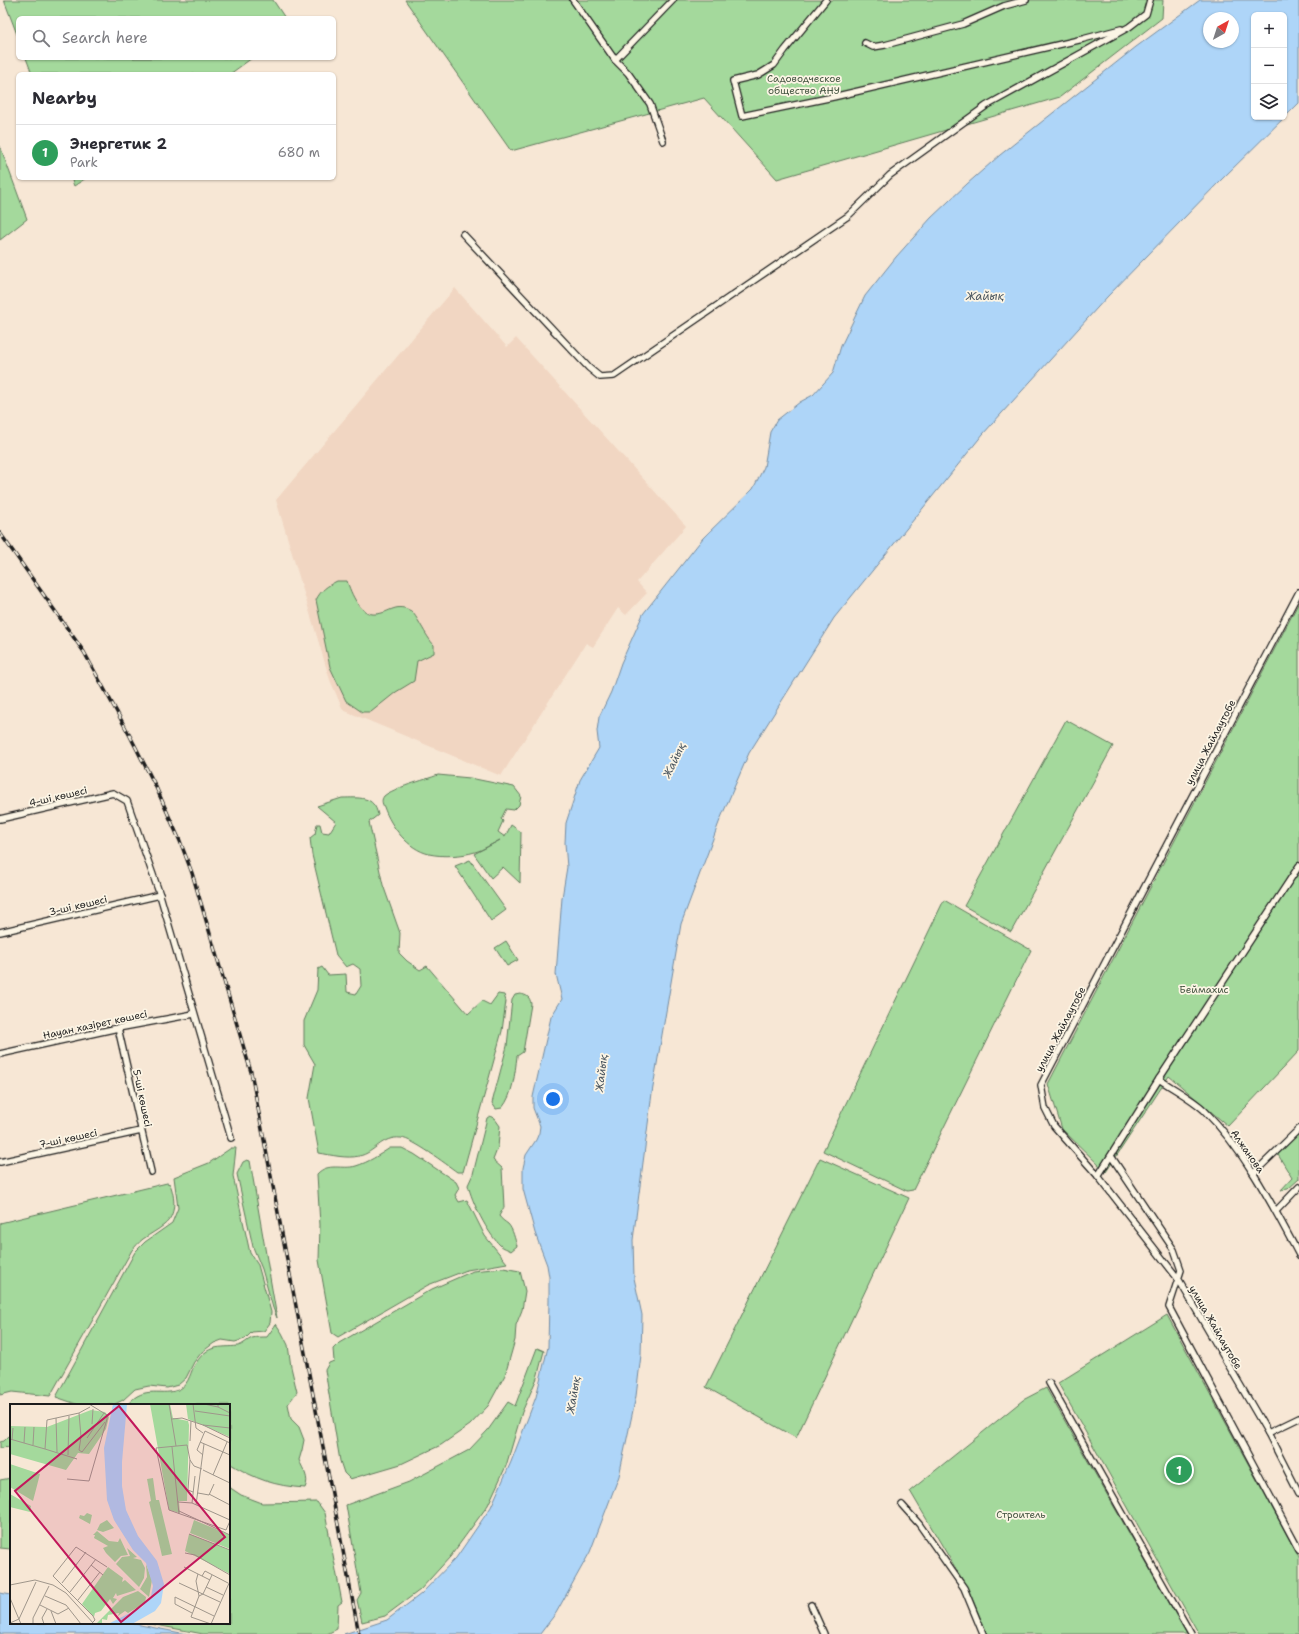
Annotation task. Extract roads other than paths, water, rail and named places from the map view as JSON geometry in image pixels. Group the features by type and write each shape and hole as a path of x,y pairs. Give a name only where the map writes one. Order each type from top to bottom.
{"street":[{"path":"572,0 615,60 628,73 650,104 664,141"},
{"path":"615,60 673,0"},
{"path":"826,0 774,65 758,75 733,81 742,116 841,95 1129,27"},
{"path":"866,43 873,47 885,45 963,24 1004,6 1026,0"},
{"path":"463,234 589,368 600,377 614,376 848,216 890,175 986,106 1129,27 1146,14 1150,0"},
{"name":"улица Жайлаутобе","path":"1299,592 1041,1085 1044,1108 1054,1126 1098,1176 1178,1280 1268,1433 1299,1494"},
{"name":"4-шi көшесі","path":"0,819 113,793 120,796 127,800 160,895"},
{"path":"1098,1176 1159,1079 1299,866"},
{"path":"160,895 231,1138"},
{"name":"3-шi көшесі","path":"0,932 160,895"},
{"name":"Науан хазірет көшесі","path":"0,1054 118,1028 194,1014"},
{"name":"5-шi көшесі","path":"118,1028 150,1172"},
{"name":"Алжанова","path":"1159,1079 1202,1109 1224,1131 1254,1173 1276,1210 1299,1254"},
{"path":"1254,1173 1299,1129"},
{"name":"7-шi көшесі","path":"0,1162 140,1131"},
{"path":"1111,1156 1174,1250 1181,1270 1169,1307 1299,1550"},
{"path":"1276,1210 1299,1187"},
{"path":"1049,1383 1191,1634"},
{"path":"1268,1433 1299,1418"},
{"path":"902,1505 919,1524 964,1588 983,1634"},
{"path":"811,1605 824,1634"}],"water":[{"name":"Жайық","path":"1200,0 1299,0 1299,103 1287,115 1287,12 1251,12 1251,120 1282,120 1107,297 983,434 834,618 749,753 720,820 681,924 652,1093 633,1240 634,1278 642,1315 641,1355 636,1396 619,1476 590,1552 556,1613 540,1634 344,1634 387,1620 421,1594 456,1558 491,1507 511,1462 536,1397 548,1347 549,1277 547,1265 535,1233 523,1189 523,1168 526,1155 539,1133 540,1126 533,1108 533,1097 551,1017 562,999 556,974 562,898 567,867 565,843 566,823 580,780 599,748 597,731 599,717 611,692 621,663 643,614 703,538 753,489 764,467 770,432 777,420 800,402 813,395 833,373 841,346 865,296 896,257 931,218 1000,155 1136,47"},
{"path":"0,1593 10,1595 10,1624 135,1624 186,1634 0,1634"}],"railway":[{"path":"0,533 84,652 155,785 180,841 192,873 251,1072 359,1634"}],"place":[{"name":"Энергетик 2","path":"1179,1470"}],"park label":[{"name":"Садоводческое общество АНУ","path":"804,84"},
{"name":"Беймахис","path":"1204,989"},
{"name":"Строитель","path":"1021,1514"}]}
